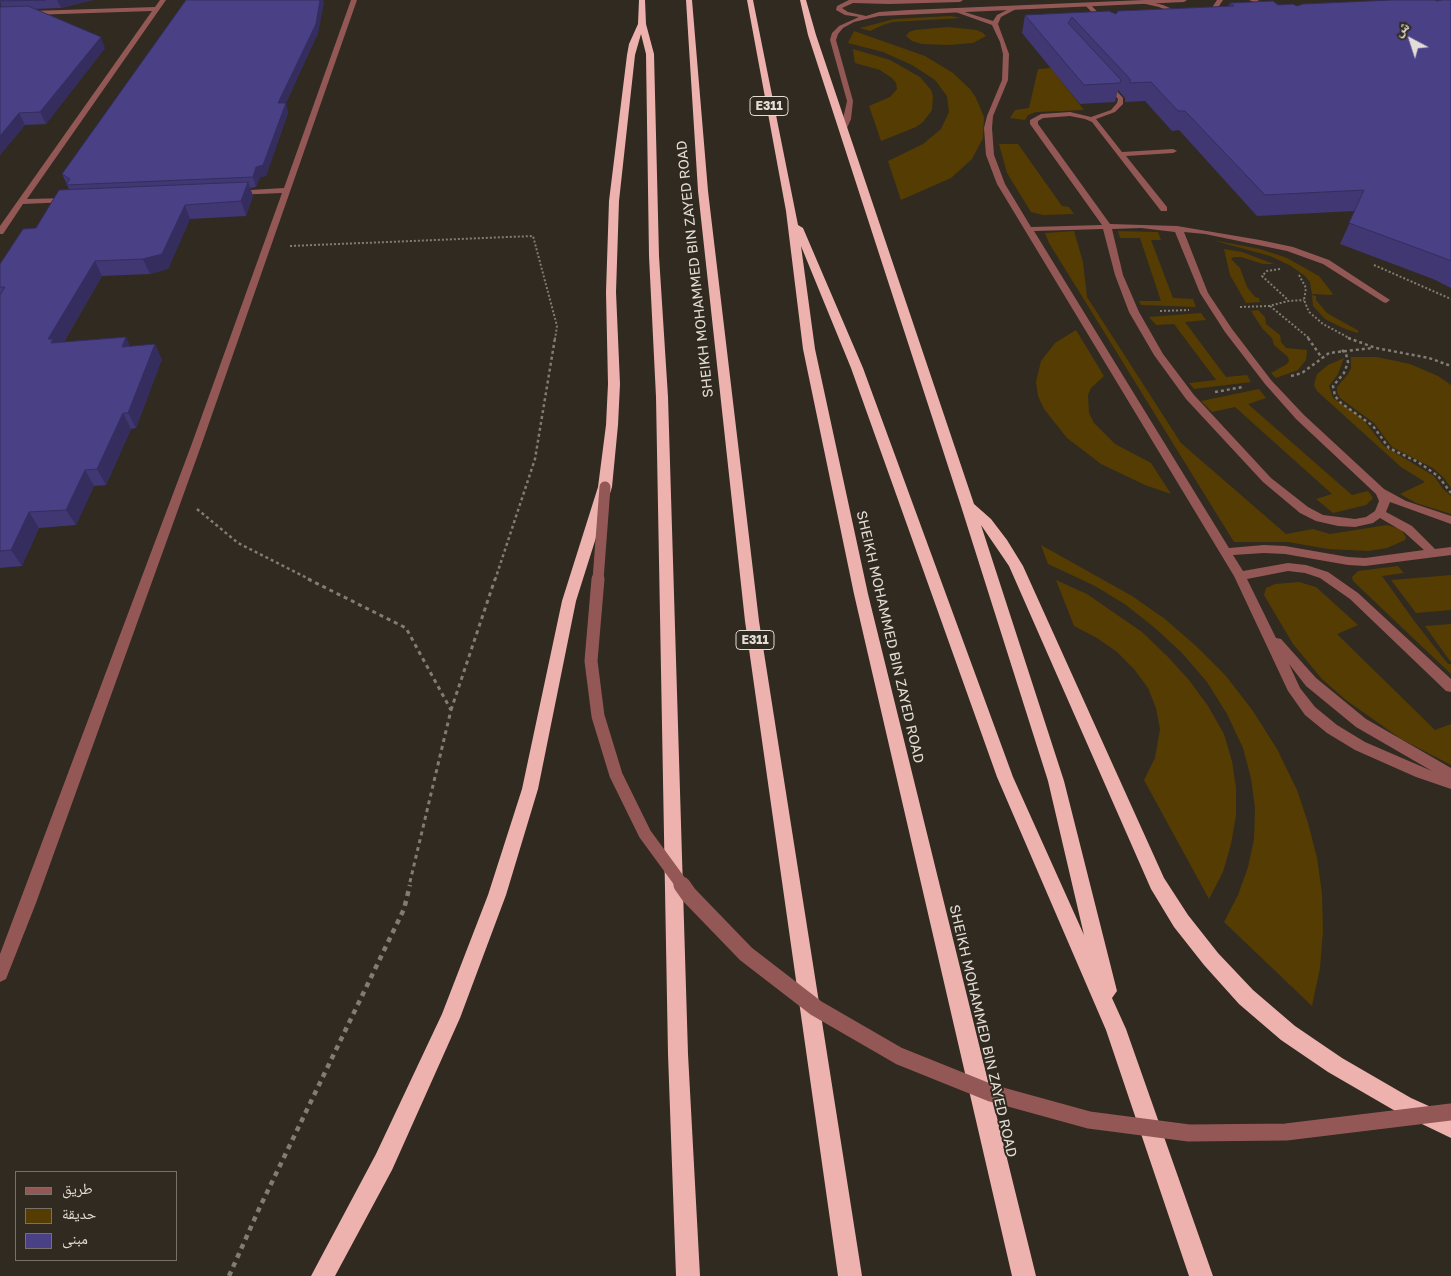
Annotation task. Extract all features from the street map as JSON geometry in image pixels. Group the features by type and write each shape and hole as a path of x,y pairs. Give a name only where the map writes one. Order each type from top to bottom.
{"highway":[{"path":"642,0 642,24 650,54 654,256 662,397 678,1054 688,1276"},
{"name":"SHEIKH MOHAMMED BIN ZAYED ROAD","path":"689,0 703,191 752,621 850,1276"},
{"name":"SHEIKH MOHAMMED BIN ZAYED ROAD","path":"750,0 791,211 809,349 861,594 1024,1276"},
{"path":"803,0 812,35 842,128 967,503 1056,780 1116,1029"},
{"path":"323,1276 384,1162 450,1018 497,895 530,789 569,601 605,487 612,425 614,384 611,292 614,201 632,44 642,24"},
{"path":"791,211 857,368 1005,777 1116,1029 1201,1276"},
{"path":"967,503 986,522 1016,566 1157,883 1181,921 1211,959 1246,997 1288,1033 1335,1065 1404,1105 1451,1127"}],"street":[{"path":"0,232 163,0"},
{"path":"0,974 32,893 179,494 354,0"},
{"path":"960,0 909,2 852,1 839,7 839,10 847,14 865,16 953,10 1184,0"},
{"path":"1206,18 1220,13 1216,6 1220,0"},
{"path":"1252,0 1273,6 1279,11"},
{"path":"1143,2 1161,6 1189,17"},
{"path":"1087,4 1110,29"},
{"path":"995,24 1000,16 1015,8"},
{"path":"0,14 157,9"},
{"path":"953,10 995,24 1003,42 1006,67 1005,80 990,116 988,128 990,155 1001,184 1240,576 1295,691 1310,710 1325,723 1360,746 1421,773 1451,783"},
{"path":"842,128 847,119 850,101 834,40 835,33 841,26 865,16"},
{"path":"1100,74 1121,99 1120,104 1113,111 1091,119 1070,114 1041,116 1033,122 1107,226 1119,275 1134,312 1146,334 1190,397 1237,448 1290,500 1304,510 1320,518 1338,522 1355,523 1369,520 1380,513 1385,501 1380,492"},
{"path":"1091,119 1164,209"},
{"path":"1121,154 1173,151"},
{"path":"228,193 287,190"},
{"path":"22,202 81,199"},
{"path":"1030,229 1107,226 1176,228 1252,240 1308,255 1342,270 1386,300"},
{"path":"1176,228 1184,240 1204,293 1246,356 1300,417 1380,492 1402,504 1451,520"},
{"path":"605,487 591,661 598,716 616,775 645,834 689,895 746,954 816,1008 899,1056 991,1094 1089,1120 1189,1133 1277,1132 1451,1112"},
{"path":"1380,513 1408,528 1432,553"},
{"path":"1225,552 1255,549 1285,550 1348,561 1365,562 1451,551"},
{"path":"1338,583 1348,561"},
{"path":"1240,576 1288,567 1306,569 1324,575 1338,583 1451,687"},
{"path":"1267,631 1311,682 1361,723 1451,775"}],"path":[{"path":"229,1276 259,1209 404,909 451,710 536,459 557,326 533,236 267,246"},
{"path":"1281,269 1266,271 1262,276 1288,301"},
{"path":"1298,274 1306,288 1305,306 1323,324 1376,348 1429,358 1451,366"},
{"path":"1269,306 1309,338 1322,358"},
{"path":"1342,350 1346,354 1348,362 1344,373 1333,386 1335,396 1341,403 1373,426 1390,448 1418,462 1438,476 1451,493"},
{"path":"179,494 238,543 406,628 451,710"}],"green space":[{"path":"950,16 961,18 893,22 870,31 860,28 894,19"},
{"path":"948,27 977,30 986,36 973,43 949,45 922,44 912,41 906,36 909,32 915,30"},
{"path":"854,31 925,56 953,73 970,89 976,98 984,117 983,138 972,159 951,178 901,200 888,161 923,144 941,129 949,112 947,96 935,80 912,65 883,52 848,43"},
{"path":"853,49 890,60 920,77 931,90 933,96 932,110 923,122 916,127 881,141 869,106 890,97 897,89 896,83 880,70 855,63"},
{"path":"1051,68 1084,110 1036,112 1028,115 1025,120 1010,118 1015,110 1029,108 1038,69"},
{"path":"999,144 1018,144 1062,206 1069,207 1074,214 1043,215 1031,212 1007,173"},
{"path":"1074,231 1083,262 1087,297 1181,443 1286,534 1313,529 1330,534 1387,525 1401,529 1406,537 1405,540 1387,548 1368,551 1328,549 1288,542 1234,542 1049,243 1045,233"},
{"path":"1118,231 1158,232 1161,240 1151,240 1173,298 1193,299 1196,307 1141,305 1139,301 1161,301 1140,238 1120,238"},
{"path":"1212,240 1260,249 1287,258 1319,276 1333,294 1312,294 1310,282 1305,276 1291,266 1270,256"},
{"path":"1224,249 1242,252 1274,264 1263,264 1241,257 1231,259 1240,268 1247,287 1255,297 1259,298 1260,302 1246,303 1230,275"},
{"path":"1312,295 1316,296 1316,300 1327,313 1359,331 1357,333 1325,319 1313,306"},
{"path":"1258,310 1265,317 1266,324 1280,335 1281,342 1286,348 1307,350 1306,360 1298,370 1276,378 1271,373 1289,361 1288,357 1274,345 1272,338 1262,328 1251,311"},
{"path":"1201,313 1206,320 1185,322 1226,377 1247,375 1251,382 1194,389 1189,383 1216,380 1174,324 1156,325 1149,317"},
{"path":"1076,330 1104,376 1091,388 1088,395 1089,413 1094,423 1115,444 1151,463 1171,494 1145,485 1101,464 1067,438 1044,409 1038,396 1036,382 1041,361 1055,343"},
{"path":"1351,357 1377,357 1410,364 1438,376 1451,385 1451,488 1433,468 1392,447 1374,423 1340,398 1337,387 1351,368"},
{"path":"1344,358 1338,374 1329,386 1333,398 1362,418 1384,446 1434,476 1443,489 1451,496 1451,514 1416,503 1400,494 1425,482 1401,467 1317,391 1314,385 1317,374 1328,365"},
{"path":"1259,389 1266,398 1248,404 1352,495 1368,491 1373,498 1366,505 1333,513 1316,499 1332,494 1235,407 1212,412 1201,401"},
{"path":"1041,545 1132,596 1165,619 1226,676 1253,711 1277,749 1297,790 1308,823 1317,858 1322,893 1323,931 1320,968 1312,1006 1224,922 1238,895 1248,867 1254,839 1255,808 1251,778 1243,748 1227,714 1207,682 1182,653 1155,628 1126,605 1095,586 1048,564"},
{"path":"1398,566 1404,573 1382,576 1415,622 1448,664 1451,664 1451,674 1353,581 1352,577 1358,571"},
{"path":"1451,575 1451,610 1416,613 1391,580"},
{"path":"1056,580 1087,594 1142,632 1189,680 1208,706 1224,734 1232,761 1236,788 1236,816 1223,872 1209,899 1144,780 1155,758 1160,729 1156,708 1148,688 1134,669 1117,652 1097,638 1074,626"},
{"path":"1299,582 1316,587 1358,625 1337,634 1435,730 1451,724 1451,765 1401,739 1346,700 1322,679 1293,644 1264,595 1266,588 1275,584"},
{"path":"1451,624 1451,661 1450,661 1425,626"}],"building":[{"path":"0,0 46,0 0,1"},
{"path":"186,0 320,0 316,24 278,103 286,103 263,165 256,167 253,177 66,185 70,179 62,174"},
{"path":"1392,0 1451,0 1451,261 1349,223 1364,190 1265,195 1185,111 1178,111 1151,82 1130,83 1130,79 1072,17 1068,23 1121,80 1120,83 1084,85 1025,15 1109,11 1116,14 1118,11 1234,6 1230,3 1273,1 1278,5 1293,4 1297,6 1303,4"},
{"path":"28,6 101,37 40,112 19,113 0,136 0,7"},
{"path":"248,182 241,201 185,205 162,254 143,259 95,261 48,339 53,339 51,343 126,337 122,347 155,344 128,413 123,413 97,469 85,470 66,510 29,512 11,550 0,551 0,295 5,287 0,287 0,264 23,229 36,228 59,190"}]}
